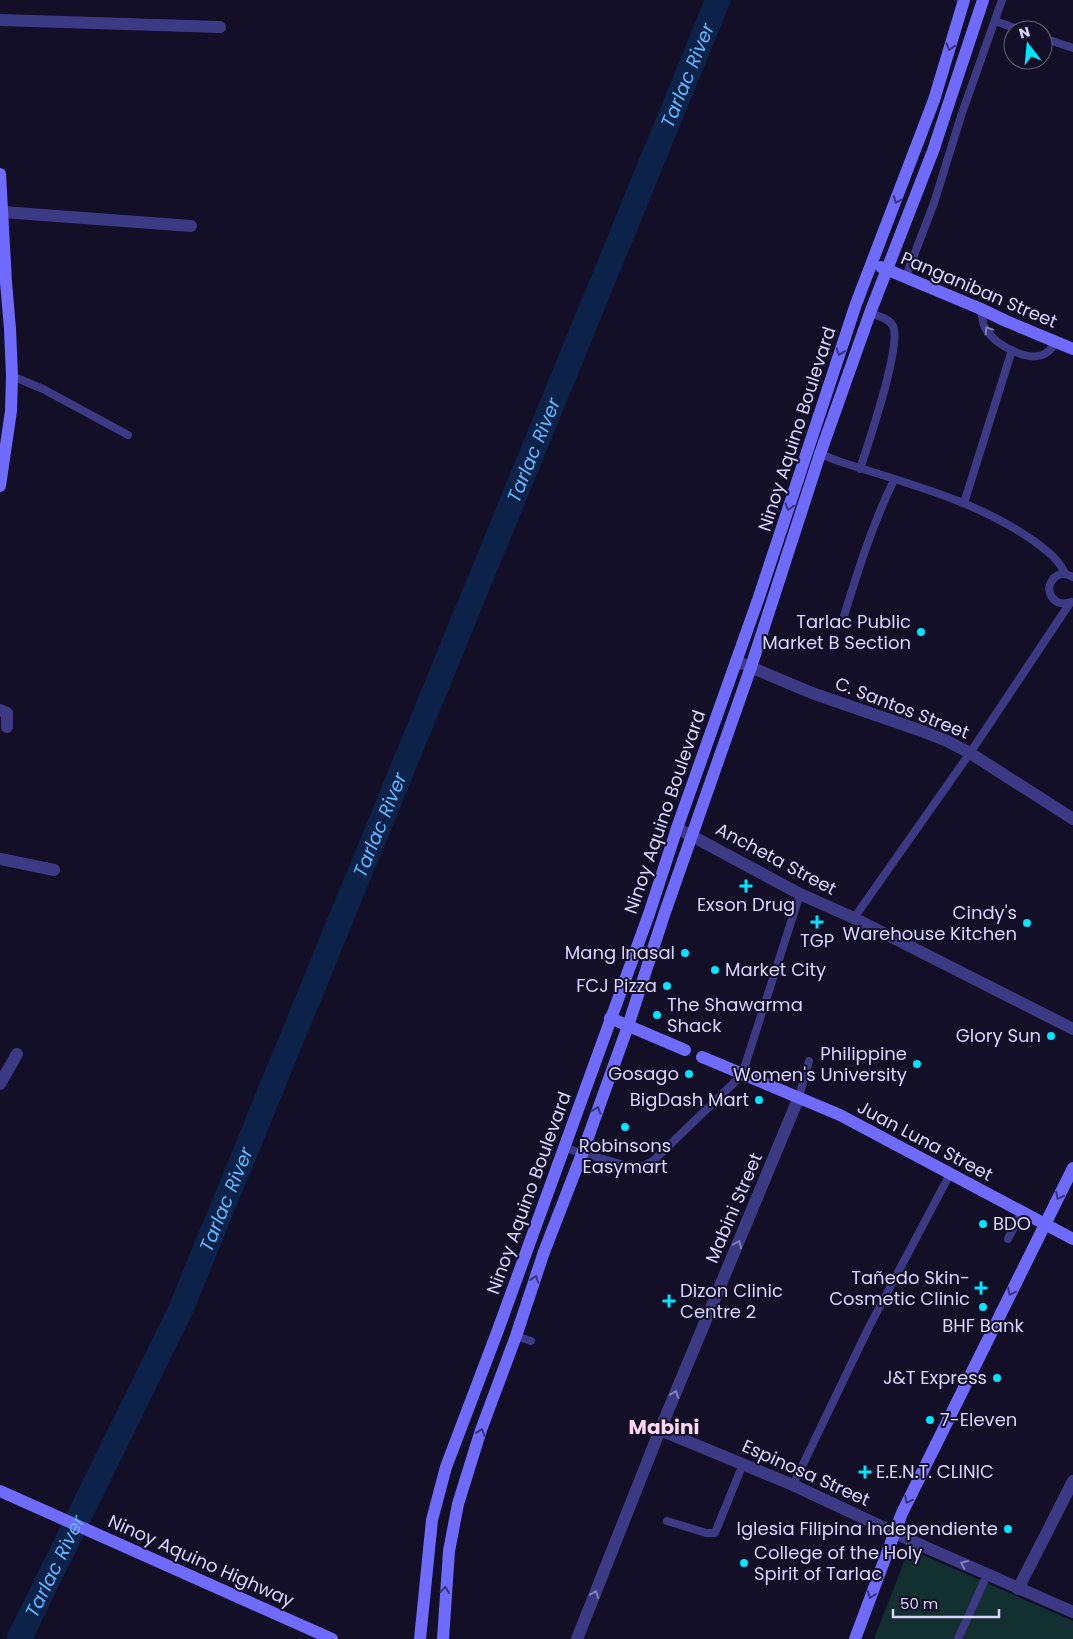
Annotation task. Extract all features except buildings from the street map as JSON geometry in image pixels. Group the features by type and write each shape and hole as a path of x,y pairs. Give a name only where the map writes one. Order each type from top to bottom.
{"main road":[{"name":"Ninoy Aquino Boulevard","path":"420,1639 432,1520 446,1468 565,1148 610,1018 649,914 871,264 904,183 934,100 964,0"},
{"name":"Ninoy Aquino Boulevard","path":"443,1639 449,1551 458,1504 481,1430 516,1336 544,1252 628,1026 664,915 751,667 820,454 870,313 933,151 983,0"},
{"path":"0,174 12,376 11,411 0,486"},
{"name":"Panganiban Street","path":"871,264 906,276 1073,349"},
{"path":"610,1018 685,1050"},
{"name":"Juan Luna Street","path":"702,1058 840,1115 1073,1239"},
{"path":"855,1639 902,1513 1073,1168"},
{"name":"Ninoy Aquino Highway","path":"0,1491 332,1639"}],"street":[{"path":"0,20 220,27"},
{"path":"3,212 190,226"},
{"name":"C. Santos Street","path":"736,661 812,693 919,730 970,753 1073,819"},
{"path":"0,710 8,713 6,727"},
{"name":"Ancheta Street","path":"677,828 800,894 854,918 1073,1029"},
{"path":"0,859 54,870"},
{"path":"0,1084 16,1054"},
{"name":"Mabini Street","path":"576,1639 660,1430 799,1097"},
{"name":"Espinosa Street","path":"660,1430 793,1485 987,1575 1073,1612"},
{"path":"1018,1588 1073,1481"}],"lane":[{"path":"906,276 934,203 964,108 1002,0"},
{"path":"994,22 1003,25"},
{"path":"1053,41 1073,48"},
{"path":"981,308 986,330 1004,347 1033,357 1047,353 1056,342"},
{"path":"860,469 889,371 894,340 891,322 870,313"},
{"path":"964,503 1012,350"},
{"path":"12,376 43,389 128,436"},
{"path":"807,449 860,469 964,503 998,518 1020,531 1058,560 1070,573 1053,578 1050,583 1050,595 1058,603 1072,602"},
{"path":"843,619 878,511 894,480"},
{"path":"854,918 970,753 1072,602"},
{"path":"565,1148 631,1168 637,1169 645,1166 654,1160 742,1075 800,894"},
{"path":"799,1097 809,1061"},
{"path":"793,1485 869,1327 950,1174"},
{"path":"1008,1239 1021,1213"},
{"path":"516,1336 531,1341"},
{"path":"667,1521 706,1533 715,1533 743,1464"},
{"path":"958,1639 987,1575"}],"green space":[{"path":"909,1549 1073,1621 1073,1639 874,1639"}],"waterway":[{"name":"Tarlac River","path":"19,1639 180,1311 718,0"}],"place":[{"name":"Tarlac Public Market B Section","path":"921,632"},
{"name":"Exson Drug","path":"746,886"},
{"name":"TGP","path":"817,922"},
{"name":"Cindy's Warehouse Kitchen","path":"1027,923"},
{"name":"Mang Inasal","path":"685,953"},
{"name":"Market City","path":"715,970"},
{"name":"FCJ Pizza","path":"667,986"},
{"name":"The Shawarma Shack","path":"657,1015"},
{"name":"Glory Sun","path":"1051,1036"},
{"name":"Philippine Women's University","path":"917,1064"},
{"name":"Gosago","path":"689,1074"},
{"name":"BigDash Mart","path":"759,1100"},
{"name":"Robinsons Easymart","path":"625,1127"},
{"name":"BDO","path":"983,1224"},
{"name":"Tañedo Skin- Cosmetic Clinic","path":"981,1288"},
{"name":"Dizon Clinic Centre 2","path":"669,1301"},
{"name":"BHF Bank","path":"983,1307"},
{"name":"J&T Express","path":"997,1378"},
{"name":"7-Eleven","path":"930,1420"},
{"name":"E.E.N.T. CLINIC","path":"865,1472"},
{"name":"Iglesia Filipina Independiente","path":"1008,1529"},
{"name":"College of the Holy Spirit of Tarlac","path":"744,1563"}],"district":[{"name":"Mabini","path":"664,1427"}]}
